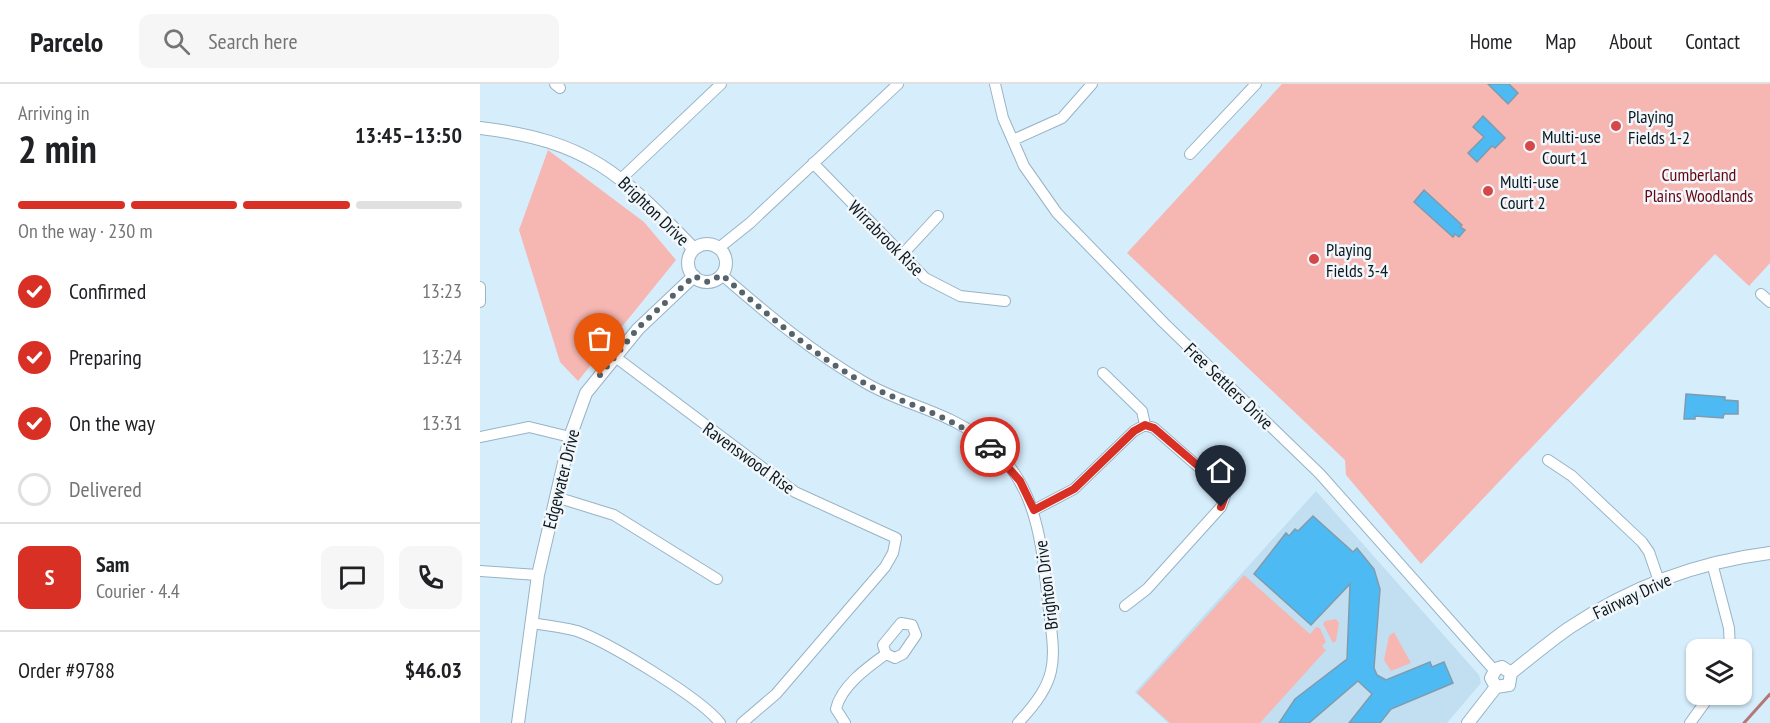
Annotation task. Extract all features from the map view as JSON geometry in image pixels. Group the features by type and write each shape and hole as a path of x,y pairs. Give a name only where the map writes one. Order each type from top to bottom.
{"street":[{"path":"622,178 721,84"},
{"path":"720,247 750,223 898,84"},
{"name":"Free Settlers Drive","path":"995,84 1003,118 1024,166 1057,213 1164,323 1320,474 1494,670"},
{"path":"1013,140 1062,118 1092,84"},
{"path":"1190,154 1256,84"},
{"name":"Brighton Drive","path":"480,128 528,135 558,144 588,157 622,178 694,249"},
{"name":"Wirrabrook Rise","path":"813,164 901,256 926,278 960,296 1005,301"},
{"path":"901,256 938,216"},
{"path":"704,243 720,247 727,261 722,275 708,282 694,276 688,260 694,249 704,243"},
{"name":"Brighton Drive","path":"722,275 777,323 856,378 955,422 978,436 1011,469 1034,510 1041,538 1054,654 1048,683 1038,701 1018,723"},
{"name":"Edgewater Drive","path":"518,723 538,575 570,437 586,393 638,328 694,276"},
{"path":"480,287 480,302"},
{"path":"1761,294 1770,302"},
{"name":"Ravenswood Rise","path":"614,356 795,492 896,538 893,553 885,567 776,694 742,723"},
{"path":"1103,374 1142,411 1145,425"},
{"path":"1034,510 1074,489 1134,431 1145,425 1154,428 1218,483 1225,496 1221,507 1155,581 1125,606"},
{"path":"480,437 529,427 570,437"},
{"path":"1548,460 1572,476 1642,542 1649,552 1659,581"},
{"path":"556,497 614,515 717,579"},
{"name":"Fairway Drive","path":"1511,673 1585,618 1659,581 1712,563 1770,553"},
{"path":"1712,563 1730,628 1730,639"},
{"path":"480,571 538,575"},
{"path":"531,623 578,632 601,642 701,702 720,723"},
{"path":"845,723 838,716 837,702 865,669 886,654"},
{"path":"1468,723 1496,687 1509,685 1511,673 1502,667 1494,670 1491,678 1496,687"},
{"path":"1690,723 1703,705"}],"shaded area":[{"path":"1316,491 1479,675 1481,683 1447,723 1168,723 1135,692"}],"green space":[{"name":"Cumberland Plains Woodlands","path":"1282,84 1770,84 1770,263 1749,286 1715,254 1421,564 1346,475 1345,460 1127,253"},
{"path":"548,150 644,222 676,260 578,381 560,362 519,230"},
{"path":"1244,575 1310,634 1316,627 1320,628 1326,642 1322,646 1326,650 1260,723 1170,723 1137,693"},
{"path":"1336,619 1339,623 1336,641 1333,643 1323,624 1325,621"},
{"path":"1394,632 1411,663 1391,671 1384,660 1389,636"}],"building":[{"path":"1488,84 1509,84 1518,93 1508,104"},
{"path":"1483,116 1505,138 1495,148 1492,146 1477,162 1468,153 1484,137 1473,127"},
{"path":"1424,190 1462,225 1460,227 1465,230 1459,237 1455,234 1453,237 1414,202"},
{"path":"1686,394 1725,397 1725,400 1738,401 1738,414 1724,414 1723,418 1695,416 1695,419 1684,419"},
{"path":"1313,516 1353,552 1357,548 1374,569 1380,589 1374,668 1377,675 1386,680 1430,662 1432,667 1444,662 1453,683 1391,709 1380,723 1349,723 1372,694 1358,681 1309,723 1279,723 1295,699 1347,659 1350,584 1311,625 1254,574 1286,533 1289,536 1295,529 1298,531"}],"waterway":[{"path":"1744,723 1770,694"}],"way so far":[{"path":"600,375 638,328 694,276 708,282 722,275 777,323 813,350 865,383 955,422 978,436 990,447"}],"place":[{"name":"Playing Fields 1-2","path":"1616,126"},
{"name":"Multi-use Court 1","path":"1530,146"},
{"name":"Multi-use Court 2","path":"1488,191"},
{"name":"Playing Fields 3-4","path":"1314,259"}],"route":[{"path":"990,447 1020,481 1034,510 1074,489 1088,478 1134,431 1145,425 1154,428 1218,483 1225,496 1221,507"}]}
